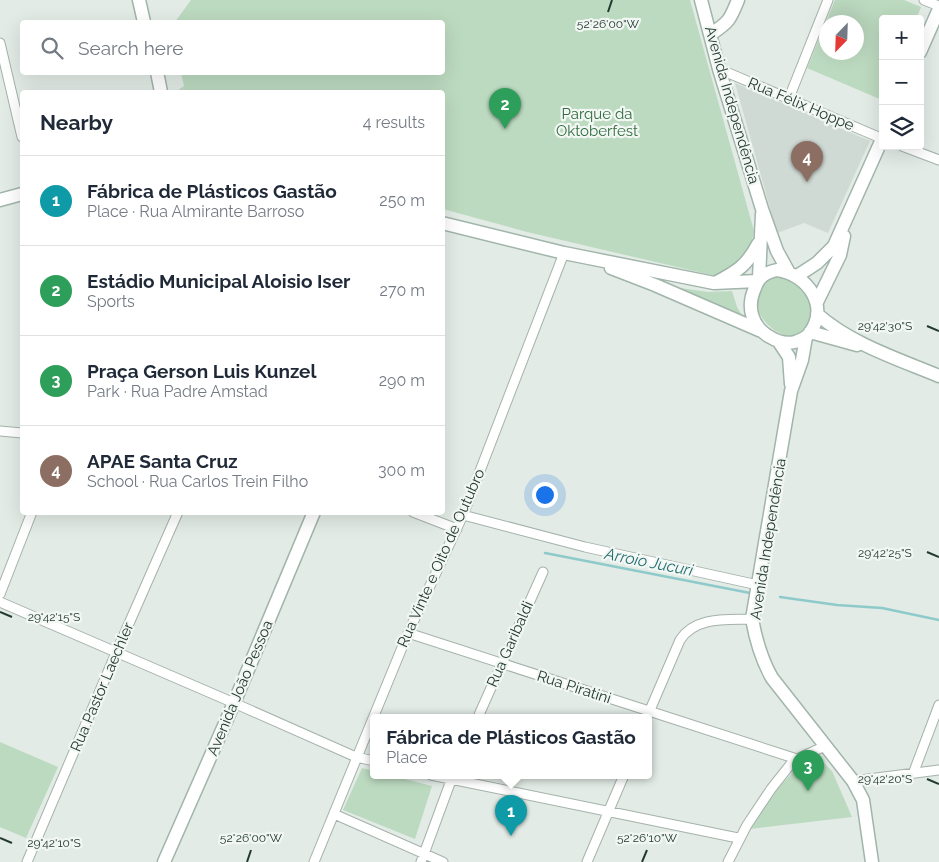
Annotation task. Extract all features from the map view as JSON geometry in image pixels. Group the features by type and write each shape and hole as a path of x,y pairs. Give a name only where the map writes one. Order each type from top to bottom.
{"main road":[{"path":"139,0 144,20"},
{"name":"Avenida Independência","path":"701,0 719,69 762,209 777,251 792,274"},
{"path":"711,34 726,24 731,18 738,0"},
{"path":"924,43 939,8"},
{"path":"157,75 161,90"},
{"path":"792,274 824,257 834,246 879,147"},
{"path":"0,200 20,195"},
{"name":"Avenida Independência","path":"758,280 762,209"},
{"path":"445,224 581,257 714,283 758,280"},
{"path":"791,391 817,308 840,255 844,240 844,226"},
{"path":"714,283 739,270 750,259 760,242"},
{"path":"581,257 655,285 759,330 779,342 787,344 808,335 874,349"},
{"path":"759,330 752,317 752,294 758,280 764,274 777,270 792,274 810,288 817,308 829,324 874,349 939,376"},
{"path":"655,285 662,272"},
{"path":"779,342 789,357 791,391"},
{"name":"Avenida Independência","path":"791,391 752,620 756,642 772,678 853,781 863,800 872,862"},
{"name":"Avenida João Pessoa","path":"164,862 234,703 313,515"}],"street":[{"path":"789,98 828,0"},
{"path":"924,0 939,8"},
{"path":"0,43 20,128"},
{"name":"Rua Félix Hoppe","path":"719,69 879,136"},
{"path":"913,150 939,160"},
{"name":"Rua Vinte e Oito de Outubro","path":"374,714 408,634 457,529 564,253"},
{"path":"0,431 20,433"},
{"path":"463,514 586,547 758,585"},
{"path":"0,594 31,515"},
{"name":"Rua Pastor Laechler","path":"27,862 177,515"},
{"path":"421,515 457,529"},
{"name":"Rua Garibaldi","path":"479,714 543,572"},
{"path":"0,602 356,757 370,760"},
{"path":"649,714 680,640 688,629 701,622 752,620"},
{"name":"Rua Piratini","path":"408,634 501,663 649,714"},
{"path":"913,774 939,705"},
{"name":"Rua Piratini","path":"652,715 797,759"},
{"name":"Rua Vinte e Oito de Outubro","path":"314,862 370,724"},
{"path":"728,862 738,838 771,789 797,759 825,746"},
{"path":"853,781 939,770"},
{"path":"422,858 451,779"},
{"path":"461,779 738,838"},
{"path":"587,862 622,779"},
{"path":"334,814 422,858 443,862"}],"shaded area":[{"path":"735,83 870,141 828,233 804,223 777,233"}],"green space":[{"name":"Parque da Oktoberfest","path":"191,0 690,0 754,231 750,252 720,277 527,232 445,210 445,90 178,90 184,86 181,75 445,75 445,20 176,20"},
{"path":"835,0 904,0 921,7 918,15 879,15 879,99 807,68 819,39 819,60 864,60 864,15 829,15"},
{"path":"774,275 799,285 810,300 812,315 808,328 799,334 784,335 771,328 757,309 758,287"},
{"path":"666,286 708,292 732,291 737,307 744,319"},
{"path":"0,742 58,767 26,838 0,827"},
{"path":"817,756 832,771 852,817 750,829 772,795 793,772 805,760"},
{"path":"362,768 370,770 370,779 405,779 432,786 415,839 343,810"}],"waterway":[{"name":"Arroio Jucuri","path":"545,553 750,593"},
{"name":"Arroio Jucuri","path":"780,597 837,605 882,608 939,620"}],"place":[{"name":"Estádio Municipal Aloisio Iser","path":"505,129"},
{"name":"APAE Santa Cruz","path":"807,182"},
{"name":"Praça Gerson Luis Kunzel","path":"808,791"},
{"name":"Fábrica de Plásticos Gastão","path":"511,836"}]}
